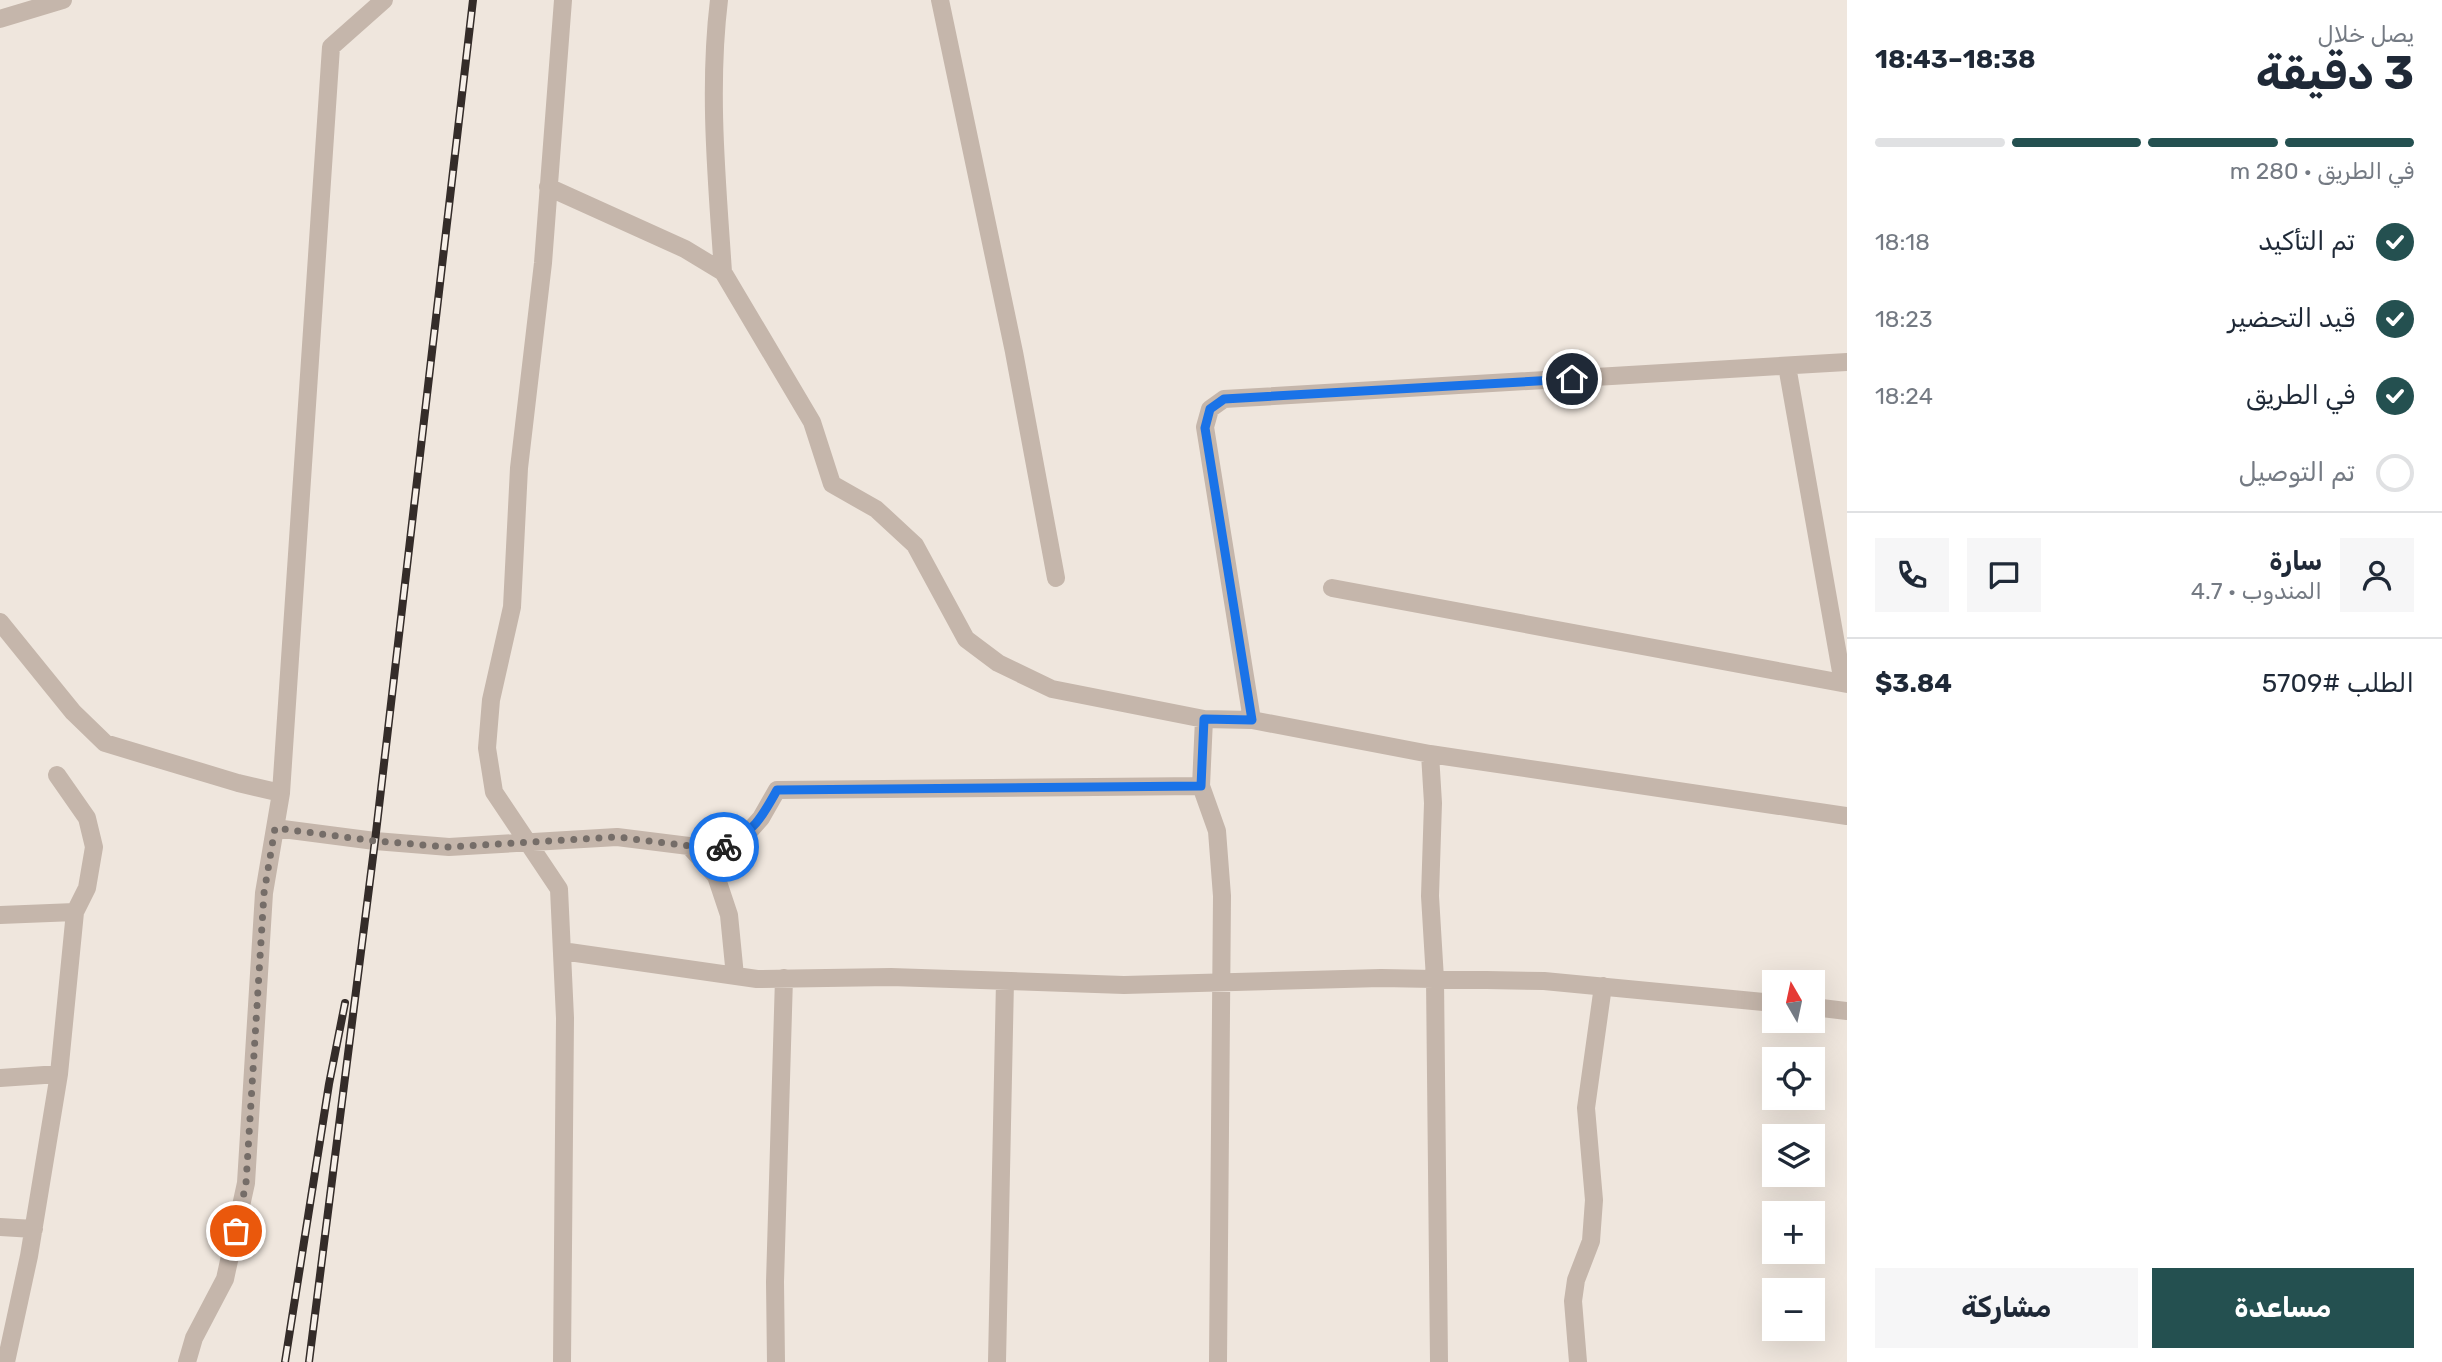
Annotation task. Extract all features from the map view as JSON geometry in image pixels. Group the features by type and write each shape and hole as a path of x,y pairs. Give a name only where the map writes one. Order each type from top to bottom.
{"street":[{"path":"0,19 64,0"},
{"path":"187,1362 194,1338 225,1279 246,1183 264,893 281,793 331,47 384,0"},
{"path":"562,0 543,263 519,468 512,607 491,700 487,748 494,792 559,889 565,1018 562,1362"},
{"path":"719,0 714,136 723,272 812,422 832,484 876,509 915,545 966,639 998,663 1052,689 1204,719 1252,720 1430,754 1847,816"},
{"path":"940,0 1014,352 1056,578"},
{"path":"548,187 685,249 723,272"},
{"path":"1252,720 1205,428 1210,409 1224,399 1847,362"},
{"path":"1332,588 1845,683 1787,366"},
{"path":"0,622 74,712 105,743 238,783 281,793"},
{"path":"1204,719 1201,786 1217,831 1222,897 1217,1362"},
{"path":"1430,754 1433,803 1430,896 1435,979 1439,1362"},
{"path":"6,1362 34,1229 59,1074 75,912 87,888 94,847 87,818 57,775"},
{"path":"701,860 745,836 761,818 777,790 1201,786"},
{"path":"275,828 449,847 617,837 690,846 716,876 729,915 735,976"},
{"path":"0,915 75,912"},
{"path":"562,951 735,976 891,977 1124,985 1381,978 1544,981 1762,1002"},
{"path":"776,1362 775,1282 784,978"},
{"path":"997,1362 1005,981"},
{"path":"1578,1362 1573,1301 1576,1280 1591,1241 1594,1200 1586,1108 1603,986"},
{"path":"1825,1009 1847,1012"},
{"path":"0,1078 59,1074"},
{"path":"0,1227 34,1229"}],"railway":[{"path":"309,1362 375,841 473,0"},
{"path":"285,1362 329,1084 345,1003"}],"way so far":[{"path":"236,1231 246,1183 264,893 275,828 449,847 617,837 690,846 701,860 724,847"}],"route":[{"path":"724,847 745,836 761,818 777,790 1201,786 1204,719 1252,720 1205,428 1210,409 1224,399 1572,379"}]}
